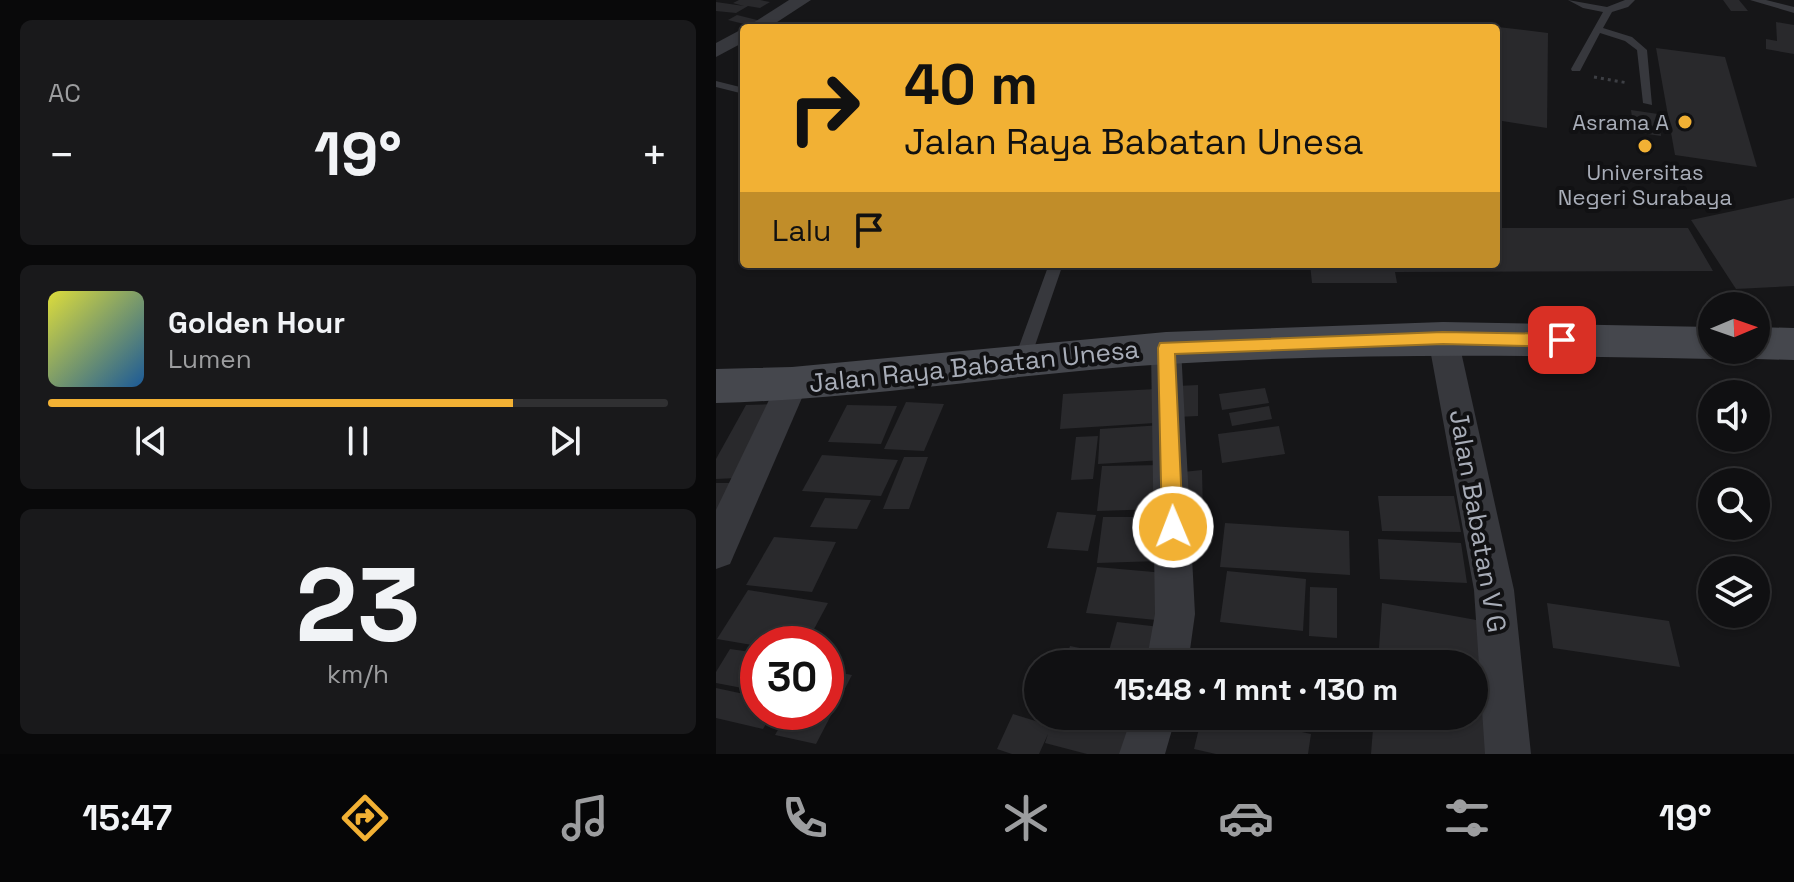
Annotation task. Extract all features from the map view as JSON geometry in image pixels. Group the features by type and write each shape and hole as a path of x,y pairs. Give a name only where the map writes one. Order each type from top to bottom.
{"main road":[{"name":"Jalan Raya Babatan Unesa","path":"716,386 792,384 1166,348 1443,338 1698,343"},
{"path":"1770,343 1794,344"}],"street":[{"path":"762,24 802,0"},
{"path":"716,51 740,36"},
{"name":"Jalan Babatan V G","path":"1443,338 1494,590 1508,754"},
{"path":"1166,348 1175,614 1169,650"},
{"path":"716,551 792,384"},
{"path":"1142,754 1150,730"}],"lane":[{"path":"1573,0 1584,6 1609,9 1620,8 1630,0"},
{"path":"1755,0 1794,10"},
{"path":"1576,69 1609,9"},
{"path":"1599,30 1637,42 1642,50 1648,103"},
{"path":"716,84 740,90"},
{"path":"1021,363 1055,268"}],"building":[{"path":"739,0 770,2 760,8 748,6 736,13 716,11 716,2 744,6 733,3"},
{"path":"1723,0 1739,0 1748,11 1731,11"},
{"path":"737,15 761,21 744,24 728,20"},
{"path":"1776,22 1794,25 1794,54 1766,49 1766,39 1777,41"},
{"path":"1500,27 1548,33 1547,128 1500,121"},
{"name":"Asrama A","path":"1656,48 1725,57 1757,167 1675,155"},
{"path":"1631,110 1658,114 1661,136 1634,132"},
{"path":"1794,198 1794,286 1736,289 1691,220"},
{"path":"1500,228 1688,228 1713,271 1395,272 1397,283 1312,283 1310,268 1500,268"},
{"path":"1198,385 1198,416 1177,417 1177,386"},
{"path":"1265,388 1269,403 1222,410 1219,394"},
{"path":"1156,389 1155,423 1060,429 1063,394"},
{"path":"906,402 944,404 924,451 884,449"},
{"path":"776,404 737,478 716,479 716,459 746,405"},
{"path":"847,405 897,406 881,444 828,442"},
{"path":"1269,406 1272,419 1232,426 1229,413"},
{"path":"1163,425 1163,460 1098,464 1100,429"},
{"path":"1279,426 1285,454 1222,463 1218,434"},
{"path":"1098,436 1093,479 1071,480 1076,437"},
{"path":"822,455 898,460 881,496 802,491"},
{"path":"904,457 928,457 909,509 883,509"},
{"path":"1164,465 1160,509 1097,511 1102,466"},
{"path":"1202,470 1203,516 1184,517 1183,472"},
{"path":"716,483 740,483 716,524"},
{"path":"1378,496 1454,496 1461,532 1382,531"},
{"path":"825,498 871,500 857,529 810,527"},
{"path":"1057,512 1096,515 1088,551 1047,548"},
{"path":"1103,517 1162,517 1159,561 1097,563"},
{"path":"1225,523 1349,531 1350,575 1220,567"},
{"path":"774,537 836,542 812,592 746,585"},
{"path":"1378,539 1461,543 1467,583 1380,579"},
{"path":"1097,567 1165,573 1156,620 1086,613"},
{"path":"1227,571 1306,579 1303,631 1220,622"},
{"path":"1310,587 1337,588 1337,638 1309,636"},
{"path":"748,590 828,603 816,626 740,626 740,643 717,639"},
{"path":"1382,603 1493,623 1497,754 1371,754 1373,730 1488,730 1488,650 1379,650"},
{"path":"1547,603 1669,621 1680,667 1553,648"},
{"path":"1117,622 1160,627 1155,650 1109,650"},
{"path":"1070,646 1089,650 1069,650"},
{"path":"730,649 740,650 740,688 716,683 716,672"},
{"path":"844,673 852,675 844,690"},
{"path":"716,688 740,693 740,724 716,718"},
{"path":"1013,714 1024,717 1024,730 1131,730 1123,754 1087,754 1045,743 1048,734 1039,754 1012,754 997,749"},
{"path":"778,730 823,730 816,744 775,735"},
{"path":"1199,730 1293,730 1311,734 1308,754 1216,754 1194,749"}],"place":[{"name":"Asrama A","path":"1685,122"},
{"name":"Universitas Negeri Surabaya","path":"1645,146"}],"route":[{"path":"1173,527 1166,348 1443,338 1562,340"}]}
